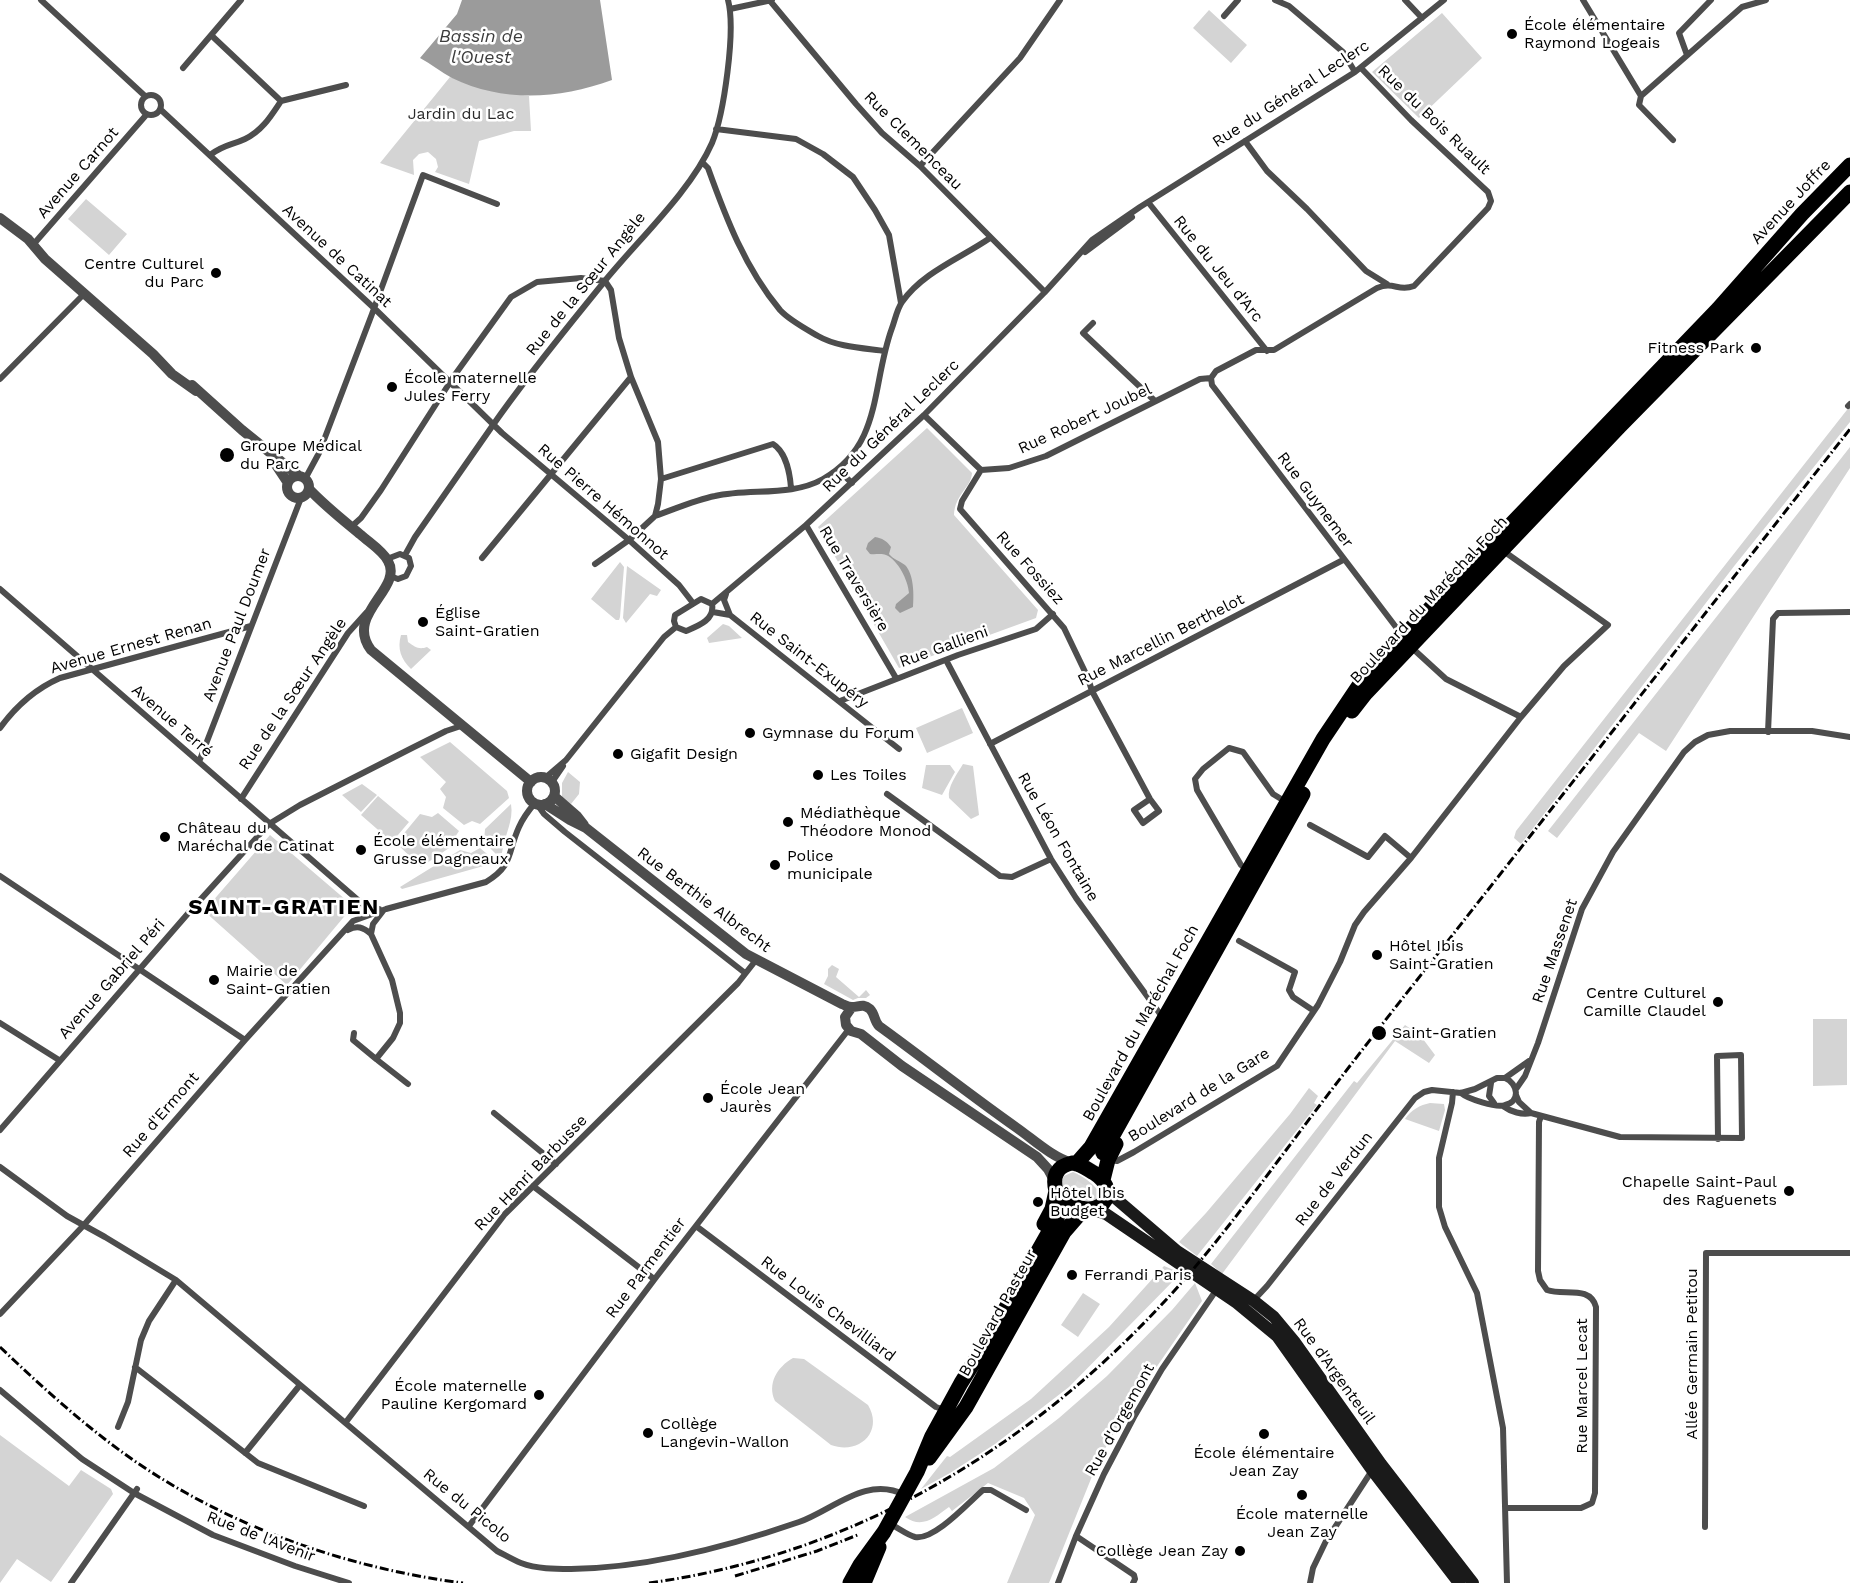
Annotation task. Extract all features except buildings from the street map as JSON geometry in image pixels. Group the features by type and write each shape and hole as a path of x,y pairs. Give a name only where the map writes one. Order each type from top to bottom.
{"main road":[{"name":"Avenue Joffre","path":"1764,269 1850,165"},
{"name":"Avenue Joffre","path":"1721,315 1850,173"},
{"name":"Avenue Joffre","path":"1764,269 1850,184"},
{"name":"Avenue Joffre","path":"1764,269 1850,192"},
{"name":"Boulevard du Maréchal Foch","path":"1104,1155 1182,1009 1219,947 1287,802 1348,699 1366,675 1406,641 1501,550 1721,315"},
{"name":"Boulevard du Maréchal Foch","path":"1074,1163 1091,1147 1232,898 1255,870 1332,742 1366,693 1406,641 1721,315"},
{"name":"Boulevard du Maréchal Foch","path":"1105,1185 1104,1155 1232,898"},
{"path":"1074,1163 1105,1185 1101,1204 1088,1209 1063,1198 1055,1186 1060,1168 1074,1163"},
{"name":"Rue d'Argenteuil","path":"1105,1185 1178,1251 1218,1283 1237,1303 1262,1321 1283,1343 1459,1583"},
{"name":"Boulevard Pasteur","path":"964,1378 1002,1299 1050,1213 1055,1186"},
{"name":"Rue d'Argenteuil","path":"1088,1209 1106,1214 1269,1312 1288,1333 1376,1467 1473,1583"},
{"name":"Boulevard Pasteur","path":"917,1472 946,1436 971,1398 1064,1232 1088,1209"},
{"name":"Boulevard Pasteur","path":"864,1583 887,1528 946,1410 1062,1216 961,1400 946,1436"},
{"name":"Boulevard Pasteur","path":"850,1583 887,1528"}],"street":[{"name":"Avenue de Catinat","path":"41,0 145,96 152,94 159,98 162,105 160,109 375,309 493,425"},
{"path":"183,68 242,0"},
{"name":"Rue de la Sœur Angèle","path":"405,555 493,425 605,281 702,162 721,111 731,40 728,0"},
{"path":"920,166 1020,58 1060,0"},
{"path":"1224,16 1238,0"},
{"path":"1275,0 1289,6 1343,52 1355,72"},
{"path":"1405,0 1422,18"},
{"name":"Rue du Général Leclerc","path":"712,604 806,525 924,415 1045,292 1092,240 1148,202 1361,68 1444,0"},
{"path":"1583,0 1641,96"},
{"path":"1687,55 1679,33 1711,0"},
{"path":"1673,140 1639,105 1641,96 1742,7 1764,0"},
{"path":"730,9 772,1"},
{"name":"Rue Clemenceau","path":"772,1 882,133 920,166 1045,292"},
{"path":"212,35 281,101"},
{"name":"Rue du Bois Ruault","path":"1361,68 1411,120 1488,192 1491,201 1488,208 1414,286 1407,289 1387,284"},
{"path":"210,155 222,146 245,139 264,125 281,101 346,85"},
{"path":"145,96 140,103 147,114 154,115 160,109"},
{"name":"Avenue Carnot","path":"32,247 147,114"},
{"path":"716,129 796,139 823,154 853,177 889,235 901,303"},
{"path":"1245,141 1267,171 1366,271 1387,284"},
{"path":"702,162 708,168 735,238 750,267 782,311 819,337 843,344 885,351"},
{"name":"Avenue Paul Doumer","path":"199,762 304,485 319,453 375,309 423,175 497,204"},
{"name":"Rue du Jeu d'Arc","path":"1148,202 1267,351"},
{"path":"0,218 15,228 32,247 84,294 153,354 169,364 387,559 391,568 390,576 403,578 410,572 410,561 405,555 395,554 387,559"},
{"path":"595,564 629,540 655,516 715,496 806,486 838,470 855,453 862,442 874,405 885,351 901,303 920,284 950,261 990,238"},
{"path":"351,527 361,518 381,490 450,383 511,297 537,282 566,278 591,278 605,281 611,290 619,338 631,377 658,442 661,479 655,516"},
{"name":"Rue Robert Joubel","path":"981,470 1009,468 1046,456 1200,378 1210,378 1216,371 1256,350 1274,350 1387,284"},
{"path":"0,379 84,294"},
{"path":"1093,323 1083,333 1155,401"},
{"path":"482,558 631,377"},
{"name":"Rue Guynemer","path":"1210,378 1212,385 1406,641 1446,679 1521,717"},
{"path":"924,415 981,470"},
{"name":"Rue Pierre Hémonnot","path":"493,425 629,540 679,585 693,603"},
{"path":"243,430 281,469 288,483"},
{"path":"661,479 773,444 780,449 790,476 791,488"},
{"path":"838,470 852,483"},
{"name":"Rue Fossiez","path":"981,470 962,501 960,509 1064,628 1092,691 1150,799"},
{"path":"292,478 304,485 295,498 287,489 292,478"},
{"name":"Rue Traversière","path":"806,525 896,678"},
{"name":"Boulevard de la Gare","path":"1104,1155 1117,1161 1277,1066 1314,1011 1340,962 1355,925 1364,912 1411,858 1521,717 1564,666 1608,625 1501,550"},
{"name":"Rue Marcellin Berthelot","path":"990,744 1343,560"},
{"name":"Rue de la Sœur Angèle","path":"241,799 348,633 370,609 390,576"},
{"name":"Avenue Terré","path":"0,590 366,907 386,909"},
{"name":"Rue Saint-Exupéry","path":"727,591 724,600 730,615"},
{"path":"701,599 712,604 713,612 703,623 686,631 676,627 675,615 693,603 701,599"},
{"path":"370,609 364,631 366,642 371,650 531,782"},
{"name":"Rue Saint-Exupéry","path":"713,612 730,615 899,749"},
{"path":"1768,732 1773,619 1778,613 1850,612"},
{"name":"Rue Gallieni","path":"840,701 896,678 1036,629 1053,614"},
{"name":"Avenue Ernest Renan","path":"0,728 3,718 43,686 60,678 251,626"},
{"path":"549,780 664,637 676,627"},
{"name":"Rue Léon Fontaine","path":"946,660 1051,859 1076,898 1163,1018"},
{"name":"Avenue Gabriel Péri","path":"0,1130 59,1060 269,824 300,805 402,753 446,731 464,725"},
{"name":"Rue Massenet","path":"1516,1092 1538,1043 1582,909 1613,852 1684,752 1695,742 1708,735 1730,731 1812,731 1850,737"},
{"path":"1255,870 1241,865 1197,790 1195,779 1203,769 1229,748 1239,749 1273,794 1287,802"},
{"path":"538,778 549,780 555,789 543,802 528,793 531,782 538,778"},
{"path":"887,794 1000,876 1012,877 1051,859"},
{"name":"Rue Berthie Albrecht","path":"745,974 565,832 544,814 543,802 577,816 586,828 756,960 847,1008 860,1005 868,1008 873,1014 874,1021 969,1095 1054,1155 1074,1163"},
{"name":"Rue d'Ermont","path":"0,1314 83,1226 245,1040 356,919 486,882 500,874 508,862 519,827 543,802"},
{"path":"1310,825 1368,857 1385,836 1411,858"},
{"path":"0,876 245,1040"},
{"path":"371,934 377,917 386,909"},
{"path":"342,934 354,927 359,927 371,934 392,980 400,1013 400,1023 393,1038 376,1059"},
{"path":"1239,941 1295,972 1289,986 1290,994 1314,1011"},
{"name":"Rue Henri Barbusse","path":"346,1422 489,1234 533,1186 745,974 756,960"},
{"path":"847,1008 845,1021 849,1029"},
{"path":"861,1034 870,1030 874,1021"},
{"path":"0,1023 59,1060"},
{"name":"Rue Berthie Albrecht","path":"849,1029 861,1034 902,1066 1036,1157 1048,1169 1055,1186"},
{"name":"Rue Parmentier","path":"469,1526 654,1279 849,1029"},
{"path":"354,1034 353,1040 408,1084"},
{"path":"1461,1093 1473,1100 1494,1103 1509,1110 1524,1114 1531,1113 1620,1137 1718,1138 1742,1138 1741,1055 1717,1056 1718,1138"},
{"path":"1505,1078 1530,1061"},
{"name":"Rue Berthie Albrecht","path":"930,1063 949,1098"},
{"path":"1461,1093 1491,1083 1497,1078 1505,1078 1512,1082 1519,1102 1531,1113"},
{"path":"1491,1083 1488,1092 1494,1103"},
{"name":"Rue de Verdun","path":"1254,1301 1415,1098 1431,1090 1461,1093"},
{"path":"1453,1092 1439,1158 1440,1207 1445,1227 1477,1293 1503,1428 1507,1583"},
{"path":"1503,1106 1512,1102 1516,1092"},
{"path":"494,1113 556,1164"},
{"name":"Rue Marcel Lecat","path":"1506,1508 1581,1508 1592,1503 1595,1493 1596,1307 1589,1295 1552,1292 1547,1290 1540,1280 1538,1256 1539,1122 1541,1116"},
{"name":"Rue du Picolo","path":"0,1167 83,1226 176,1280 497,1551 522,1564 548,1569 595,1569 691,1554 762,1535 803,1521 845,1498 868,1490 892,1490 905,1495"},
{"path":"533,1186 654,1279"},
{"name":"Rue Louis Chevilliard","path":"696,1226 936,1407 946,1410"},
{"name":"Allée Germain Petitou","path":"1705,1527 1706,1253 1850,1253"},
{"path":"118,1427 128,1402 141,1340 149,1321 176,1280"},
{"name":"Rue d'Orgemont","path":"1058,1583 1104,1474 1134,1417 1218,1283"},
{"path":"1237,1303 1254,1301"},
{"path":"135,1367 258,1463 364,1506"},
{"path":"245,1453 300,1385"},
{"name":"Rue de l'Avenir","path":"0,1390 82,1459 213,1535 295,1566 349,1583"},
{"path":"1310,1583 1313,1568 1326,1541 1376,1467"},
{"path":"887,1528 915,1537 925,1536 936,1531 983,1490 990,1490 1026,1510"},
{"path":"71,1583 136,1491"},
{"path":"1076,1536 1134,1575 1133,1583"}],"green space":[{"path":"1209,10 1247,45 1231,63 1193,28"},
{"path":"1442,13 1482,58 1419,118 1372,72"},
{"name":"Jardin du Lac","path":"450,77 489,90 529,96 531,131 514,131 479,141 469,184 435,172 438,167 436,159 428,152 419,154 413,160 414,175 380,163"},
{"path":"86,199 127,234 109,255 68,219"},
{"path":"1850,406 1850,422 1735,565 1521,844 1514,838 1516,831"},
{"path":"927,428 972,473 969,483 957,502 954,515 1038,610 1036,618 899,668 818,527"},
{"path":"1850,447 1850,468 1666,751 1639,733 1557,838 1548,831"},
{"path":"620,562 624,567 620,617 616,620 591,599"},
{"path":"627,566 661,590 657,596 650,594 626,623 623,618"},
{"path":"723,624 729,626 742,638 709,643 707,638"},
{"path":"401,635 407,635 408,642 415,647 427,647 431,650 411,669 401,654 399,645"},
{"path":"962,708 973,733 927,753 916,728"},
{"path":"450,742 507,791 509,798 480,824 472,821 464,825 443,808 446,797 440,789 446,782 420,757"},
{"path":"963,764 973,766 979,815 971,819 949,798 951,785"},
{"path":"926,765 950,765 955,772 942,795 922,788"},
{"path":"568,772 580,782 579,794 571,804 562,798 562,783"},
{"path":"362,784 377,795 361,812 342,795"},
{"path":"378,796 409,822 392,842 361,815"},
{"path":"511,804 510,822 502,853 496,854 484,842 485,829"},
{"path":"438,813 459,831 455,837 455,844 421,867 396,843 420,814 432,817"},
{"path":"270,835 353,906 287,985 204,911"},
{"path":"480,848 493,859 487,865 402,889 400,887 460,850 471,853"},
{"path":"832,965 839,969 836,977 859,997 866,990 870,995 853,1000 824,984 828,976 828,969"},
{"path":"1813,1019 1847,1019 1847,1085 1813,1086"},
{"path":"1405,1025 1420,1035 1435,1055 1429,1063 1395,1041 1222,1274 1211,1264 1354,1081 1357,1083"},
{"path":"1309,1088 1318,1096 1314,1103 1317,1105 1197,1256 1179,1242 1290,1114"},
{"path":"1430,1103 1444,1104 1445,1110 1439,1131 1405,1119 1416,1108"},
{"path":"1073,1172 1096,1188 1099,1193 1098,1197 1084,1202 1063,1188 1064,1176"},
{"path":"1164,1266 1181,1273 1069,1387 995,1444 921,1489 947,1456 950,1457 1031,1399 1109,1327"},
{"path":"1195,1283 1202,1301 1129,1407 1099,1459 1049,1583 1007,1583 1035,1515 1024,1498 988,1483 952,1511 949,1507 928,1521 917,1522 905,1517 994,1468 1059,1418 1107,1376 1172,1310"},
{"path":"1083,1293 1100,1304 1078,1337 1061,1325"},
{"path":"793,1358 804,1359 868,1405 873,1424 866,1439 851,1447 831,1445 775,1401 772,1388 775,1376 782,1366"},
{"path":"0,1435 69,1486 81,1470 111,1489 113,1494 51,1582 17,1559 0,1583"}],"water":[{"name":"Bassin de l'Ouest","path":"462,0 600,0 612,80 572,91 532,96 491,92 452,78 420,58 457,14"},
{"path":"875,537 888,543 891,547 889,554 905,565 912,579 913,607 900,613 895,608 896,604 909,593 907,582 902,571 890,558 884,554 870,554 866,549 868,543"}],"tunnel":[{"path":"1064,1217 1103,1153"}],"railway":[{"path":"649,1583 727,1568 802,1546 874,1517 943,1481 1008,1439 1070,1391 1129,1338 1183,1281 1219,1238 1378,1030 1850,429"},
{"path":"0,1347 66,1407 118,1449 173,1486 212,1507 292,1542 334,1556 377,1567 463,1583"},
{"path":"735,1576 817,1551 860,1534"}],"place":[{"name":"École élémentaire Raymond Logeais","path":"1512,34"},
{"name":"Centre Culturel du Parc","path":"216,273"},
{"name":"Fitness Park","path":"1756,348"},
{"name":"École maternelle Jules Ferry","path":"392,387"},
{"name":"Groupe Médical du Parc","path":"227,455"},
{"name":"Église Saint-Gratien","path":"423,622"},
{"name":"Gymnase du Forum","path":"750,733"},
{"name":"Gigafit Design","path":"618,754"},
{"name":"Les Toiles","path":"818,775"},
{"name":"Médiathèque Théodore Monod","path":"788,822"},
{"name":"Château du Maréchal de Catinat","path":"165,837"},
{"name":"École élémentaire Grusse Dagneaux","path":"361,850"},
{"name":"Police municipale","path":"775,865"},
{"name":"Hôtel Ibis Saint-Gratien","path":"1377,955"},
{"name":"Mairie de Saint-Gratien","path":"214,980"},
{"name":"Centre Culturel Camille Claudel","path":"1718,1002"},
{"name":"Saint-Gratien","path":"1379,1033"},
{"name":"École Jean Jaurès","path":"708,1098"},
{"name":"Chapelle Saint-Paul des Raguenets","path":"1789,1191"},
{"name":"Hôtel Ibis Budget","path":"1038,1202"},
{"name":"Ferrandi Paris","path":"1072,1275"},
{"name":"École maternelle Pauline Kergomard","path":"539,1395"},
{"name":"Collège Langevin-Wallon","path":"648,1433"},
{"name":"École élémentaire Jean Zay","path":"1264,1434"},
{"name":"École maternelle Jean Zay","path":"1302,1495"},
{"name":"Collège Jean Zay","path":"1240,1551"}],"district":[{"name":"SAINT-GRATIEN","path":"284,908"}]}
